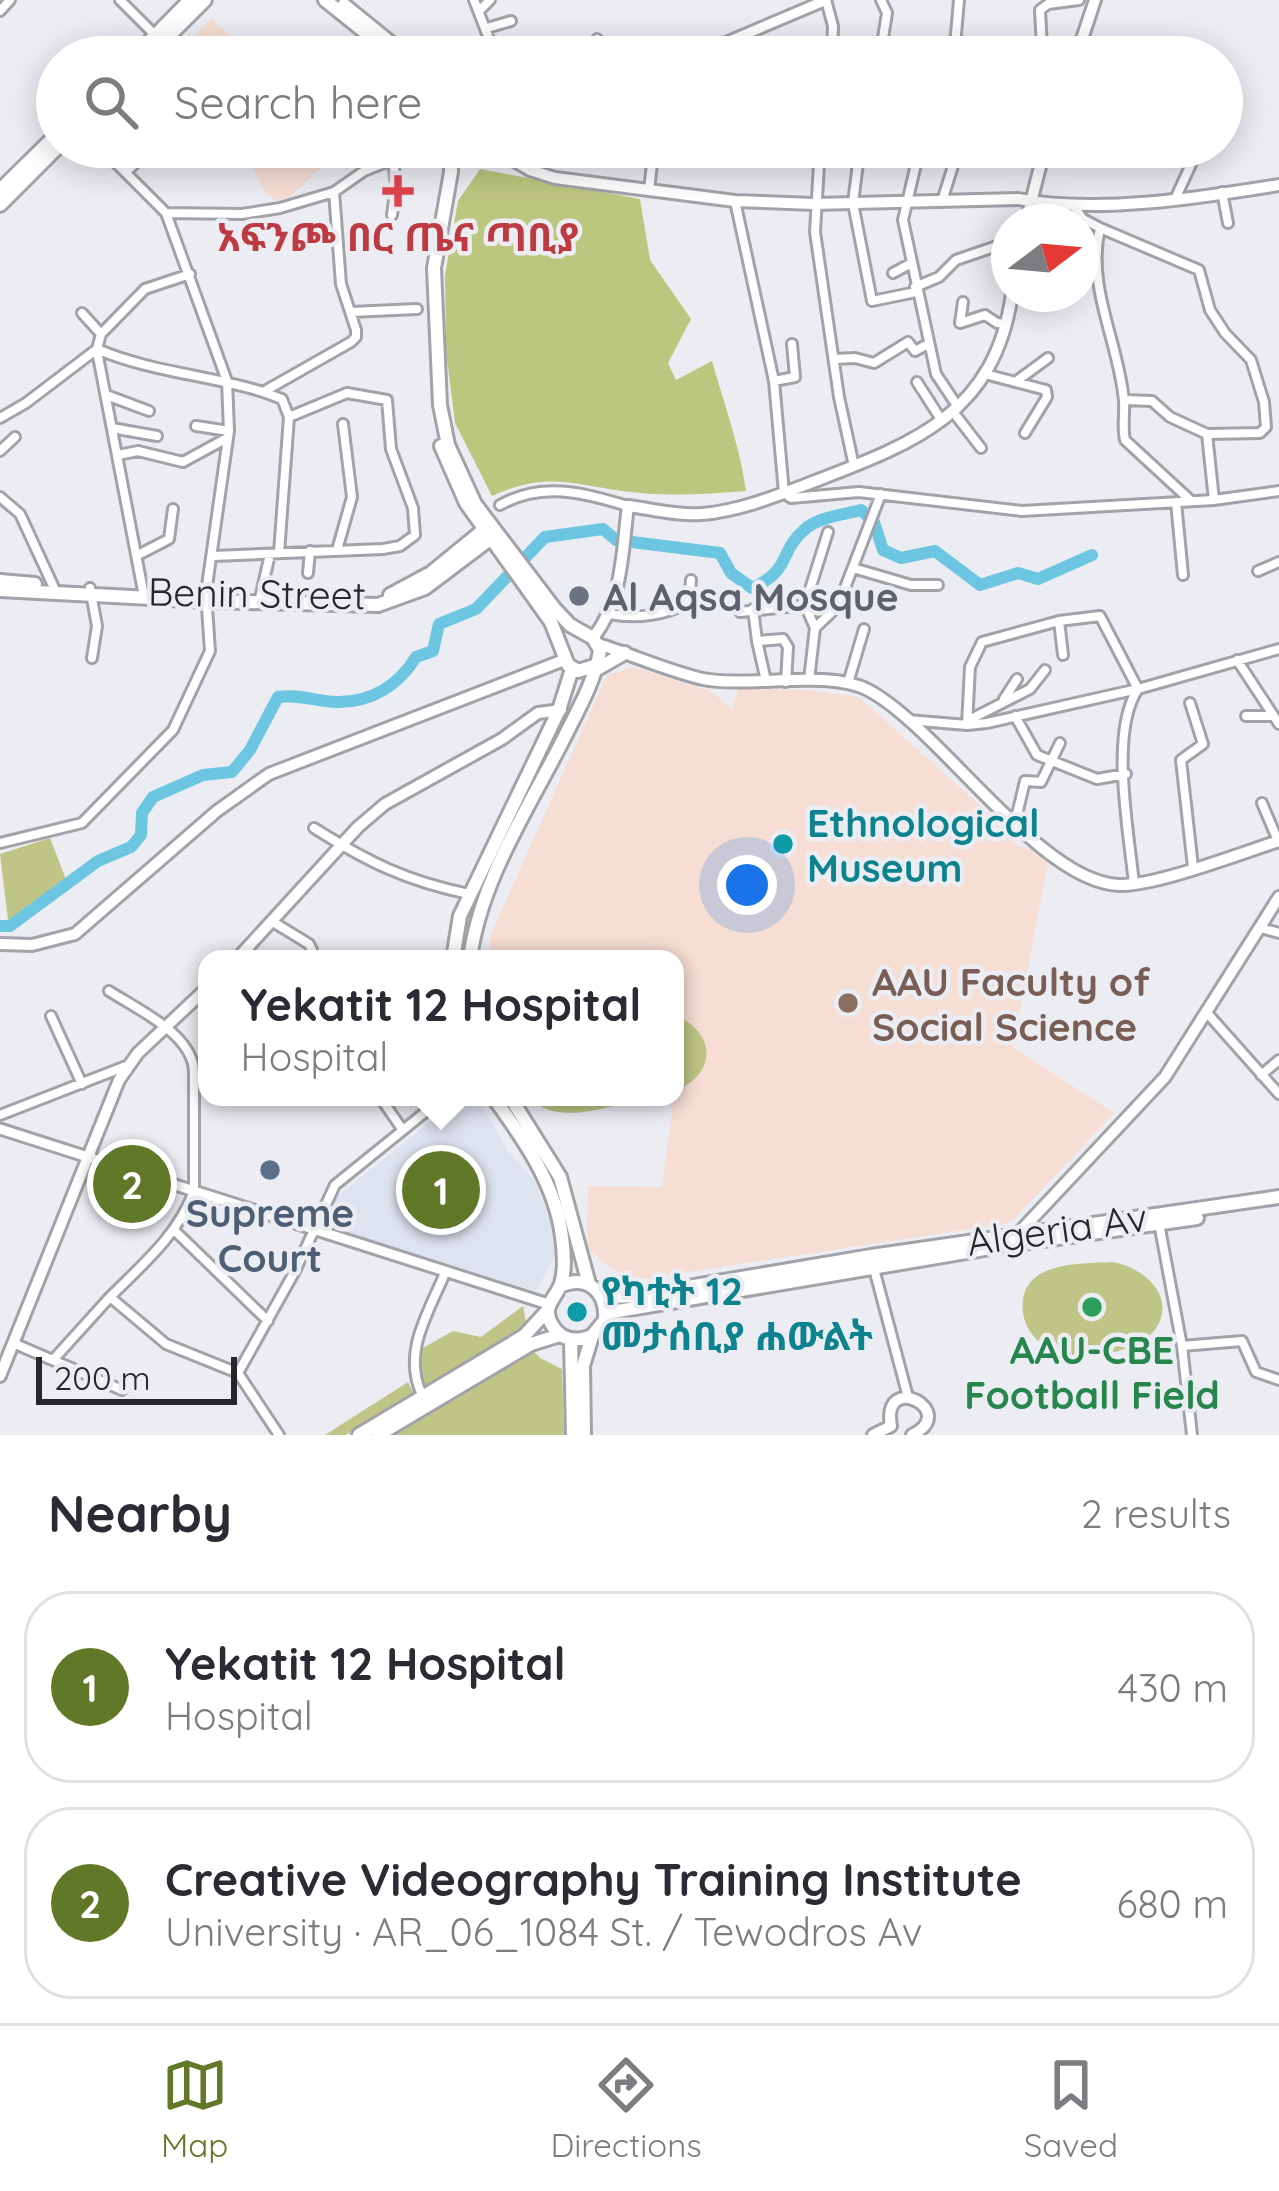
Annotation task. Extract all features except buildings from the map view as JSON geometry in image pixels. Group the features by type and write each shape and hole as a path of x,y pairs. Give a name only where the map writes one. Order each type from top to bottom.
{"main road":[{"path":"155,35 190,0"},
{"path":"169,36 205,0"},
{"path":"325,0 370,36"},
{"path":"337,0 382,36"},
{"path":"1083,36 1095,0"},
{"path":"0,190 36,155"},
{"path":"0,205 37,168"},
{"path":"450,168 430,267 436,427 448,470 471,511 561,616 593,639 705,679 848,683 872,692 1015,823 1089,878 1134,884 1278,841"},
{"path":"537,168 555,178 735,201 814,204 1072,204 1279,185"},
{"path":"1029,204 1039,168"},
{"path":"430,267 443,424 462,481 497,539"},
{"path":"593,639 607,618 628,506 707,513 784,493 913,441 943,423 986,374 1010,312"},
{"path":"465,551 471,511"},
{"name":"Benin Street","path":"0,585 362,606 399,600 425,588 465,551 497,539"},
{"path":"529,580 566,659 584,671 625,653"},
{"name":"Benin Street","path":"91,592 207,597"},
{"path":"607,618 610,639 625,653"},
{"path":"454,950 469,894 560,710 569,638 593,639"},
{"path":"472,950 495,877 575,716 599,656 593,639"},
{"path":"0,944 32,945 75,934 217,811 269,774 566,659"},
{"path":"246,950 385,804 491,745 538,712 560,710 575,716"},
{"path":"1008,1245 1166,1077 1279,897"},
{"path":"0,1376 127,1065 198,996"},
{"path":"378,1435 422,1396 524,1336 560,1286 563,1240 553,1180 500,1106"},
{"path":"515,1106 553,1180 589,1284 602,1297 606,1313 592,1336 583,1366 583,1433"},
{"name":"Algeria Av","path":"873,1263 1279,1201"},
{"name":"Algeria Av","path":"688,1293 1018,1234 1158,1220"},
{"path":"560,1286 589,1284"},
{"path":"602,1297 688,1293"},
{"path":"606,1313 688,1293"},
{"path":"548,1308 549,1320 566,1337 583,1433"},
{"path":"358,1435 531,1344 592,1336"},
{"path":"908,1397 923,1404 927,1412 923,1429 908,1435 891,1426 890,1410 900,1399 908,1397"},
{"path":"874,1435 891,1426"}],"street":[{"path":"0,10 10,0"},
{"path":"121,0 155,35"},
{"path":"474,0 488,36"},
{"path":"481,10 490,0"},
{"path":"741,36 826,0 833,36"},
{"path":"881,0 887,13 883,36"},
{"path":"956,36 959,0"},
{"path":"1041,36 1040,10 1048,4 1079,0"},
{"path":"487,28 511,21"},
{"path":"0,843 82,823 173,730 210,651 207,597 228,434 227,381 166,214 122,168"},
{"path":"126,172 130,168"},
{"path":"166,214 242,214 334,192 371,168"},
{"path":"392,215 394,168"},
{"path":"650,190 652,168"},
{"path":"818,168 814,232 854,466"},
{"path":"857,168 853,203 873,302 915,290 940,277 956,260 991,248"},
{"path":"914,168 903,220 915,290 938,376 981,448"},
{"path":"942,201 952,168"},
{"path":"1176,197 1189,168"},
{"path":"263,392 356,338 338,264 334,192"},
{"path":"1222,192 1228,223"},
{"path":"735,201 774,381 784,493 798,499 859,492 1022,512 1214,500 1279,491"},
{"path":"1124,400 1152,401 1170,417 1207,434 1264,432 1264,402 1251,360 1210,310 1199,271 1100,228 1096,280 1124,400 1123,431 1129,447 1192,501"},
{"path":"893,273 910,264"},
{"path":"143,591 97,349 101,334 145,289 190,274"},
{"path":"963,302 960,322 985,315 1008,324"},
{"path":"350,312 417,309"},
{"path":"82,313 101,334"},
{"path":"834,359 874,363 908,343 915,351 928,344"},
{"path":"774,381 795,377 792,344"},
{"path":"97,349 282,399 289,417 274,554 259,599"},
{"path":"0,418 97,349"},
{"path":"1017,381 1048,358"},
{"path":"986,374 1042,387 1047,394 1025,433"},
{"path":"917,382 943,423"},
{"path":"214,556 400,547 415,535 413,508 391,449 389,405 382,398 346,393 289,417"},
{"path":"108,395 149,412"},
{"path":"337,550 352,504 343,424"},
{"path":"196,425 228,434"},
{"path":"112,428 157,436"},
{"path":"118,455 138,451 182,462 228,434"},
{"path":"1207,434 1214,500"},
{"path":"0,451 15,437"},
{"path":"500,505 541,490 628,506"},
{"path":"815,628 832,615 880,494"},
{"path":"0,497 20,514 56,590"},
{"path":"1176,502 1183,575"},
{"path":"138,555 170,538 173,509"},
{"path":"809,682 815,628 806,605 828,532"},
{"path":"308,573 310,551"},
{"path":"1258,571 1279,562"},
{"path":"853,568 911,585 938,585"},
{"path":"607,618 635,618 682,607 689,602 691,580"},
{"path":"91,592 97,626 92,658"},
{"path":"740,612 806,605"},
{"path":"753,609 766,681"},
{"path":"968,722 970,667 982,641 1059,621 1100,616 1138,689 1124,723 1134,884"},
{"path":"1059,621 1063,655"},
{"path":"848,683 864,629"},
{"path":"757,641 786,640 786,682"},
{"path":"906,720 968,722 1015,716 1138,689 1279,649"},
{"path":"1237,660 1279,724"},
{"path":"968,722 1030,689 1045,670"},
{"path":"1003,700 1017,679"},
{"path":"1190,703 1203,744 1181,760 1193,868"},
{"path":"1015,716 1032,750 1051,760 1096,779 1126,774"},
{"path":"1246,716 1272,716"},
{"path":"1015,823 1025,782 1041,782 1060,743"},
{"path":"1262,803 1278,841"},
{"path":"314,828 414,882 469,894"},
{"path":"274,922 312,950"},
{"path":"1261,928 1279,933"},
{"path":"52,1360 174,1231 194,1191 194,1061 164,1027 110,991"},
{"path":"1208,1014 1279,1094"},
{"path":"51,1016 82,1084"},
{"path":"194,1061 198,1060"},
{"path":"1261,1075 1279,1060"},
{"path":"0,1115 127,1065"},
{"path":"386,1106 402,1129"},
{"path":"238,1373 335,1185 432,1106"},
{"path":"0,1129 548,1308"},
{"path":"1158,1220 1182,1346 1192,1435"},
{"path":"174,1231 268,1321"},
{"path":"873,1263 908,1397"},
{"path":"422,1396 414,1379 414,1350 445,1273"},
{"path":"110,1297 166,1344 238,1373 279,1435"},
{"path":"1182,1346 1242,1341 1256,1372 1279,1380"},
{"path":"13,1343 122,1390"}],"shaded area":[{"path":"211,19 230,36 194,36"},
{"path":"252,168 320,168 291,196 276,201"},
{"name":"AAU Faculty of Social Science","path":"633,667 712,692 732,709 738,689 809,690 859,697 1011,833 1016,846 1033,849 1048,861 1013,1047 1114,1113 1010,1223 629,1281 587,1249 588,1186 662,1187 670,1106 684,1106 684,950 490,950 490,936 607,675"},
{"path":"450,1106 482,1106 509,1152 535,1182 550,1220 555,1256 536,1291 321,1229 335,1198"}],"green space":[{"path":"480,169 640,199 650,260 691,319 668,363 676,380 712,361 746,491 653,494 542,482 492,496 455,423 446,351 445,275 458,201"},
{"path":"50,838 67,882 8,920 0,854"},
{"path":"684,1020 699,1032 706,1053 705,1064 684,1086"},
{"path":"541,1106 614,1106 570,1113"},
{"name":"AAU-CBE Football Field","path":"1113,1262 1144,1275 1158,1292 1162,1313 1150,1335 1108,1354 1061,1353 1040,1343 1023,1313 1029,1283 1052,1269"},
{"path":"523,1306 527,1328 425,1391 417,1375 423,1348 453,1331 481,1337"},
{"path":"531,1348 562,1369 564,1435 394,1435"},
{"path":"408,1382 414,1394 346,1435 325,1435"}],"waterway":[{"path":"0,926 10,926 98,861 131,847 141,835 142,813 153,797 203,775 232,772 250,750 278,697 349,702 392,684 416,657 433,651 439,624 476,609 545,537 603,529 616,540 720,553 731,573 752,588 773,575 796,538 810,526 861,510 874,522 883,550 901,558 935,551 980,585 1018,573 1038,579 1092,555"}],"place":[{"name":"አፍንጮ በር ጤና ጣቢያ","path":"398,191"},
{"name":"Al Aqsa Mosque","path":"579,596"},
{"name":"Ethnological Museum","path":"783,844"},
{"name":"AAU Faculty of Social Science","path":"848,1003"},
{"name":"Supreme Court","path":"270,1170"},
{"name":"Creative Videography Training Institute","path":"132,1184"},
{"name":"Yekatit 12 Hospital","path":"441,1190"},
{"name":"AAU-CBE Football Field","path":"1092,1307"},
{"name":"የካቲት 12 መታሰቢያ ሐውልት","path":"577,1312"}]}
